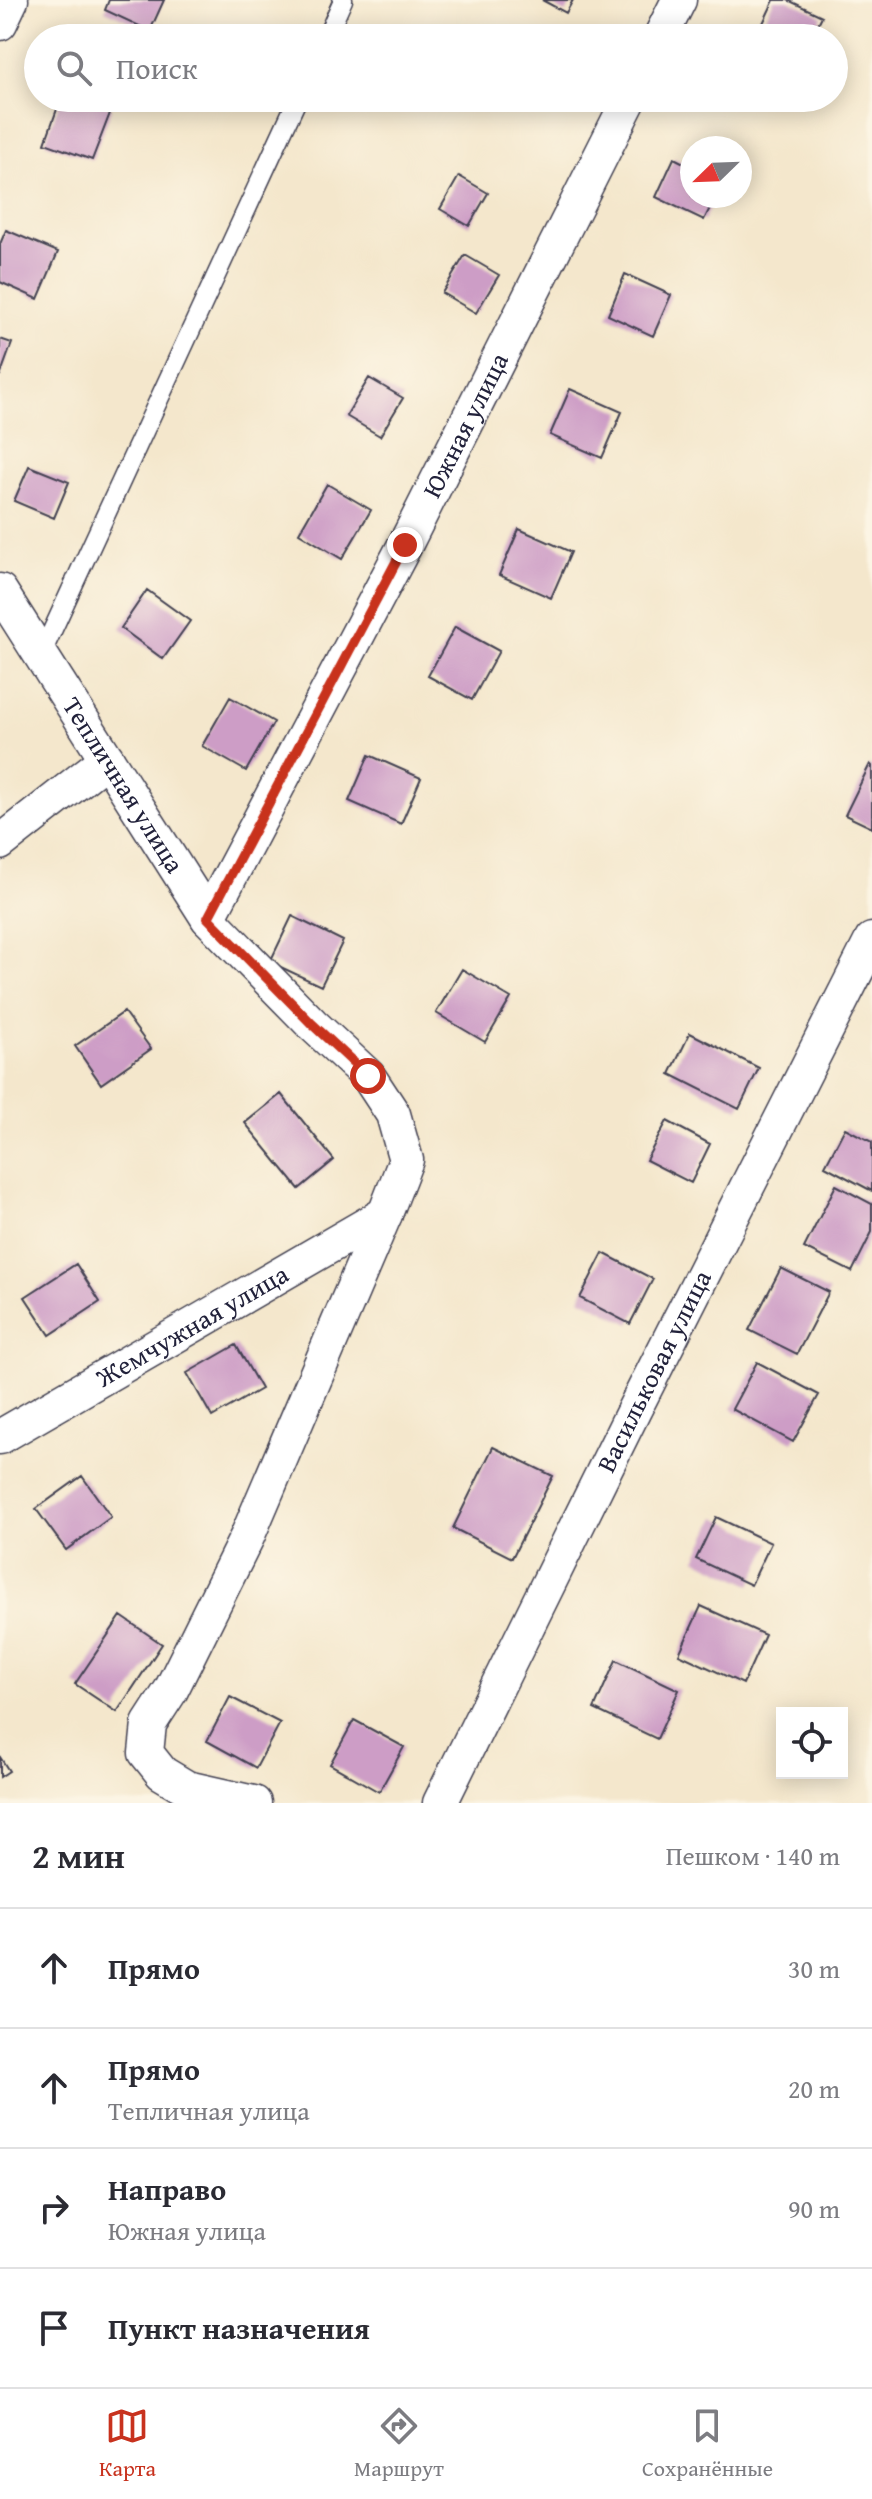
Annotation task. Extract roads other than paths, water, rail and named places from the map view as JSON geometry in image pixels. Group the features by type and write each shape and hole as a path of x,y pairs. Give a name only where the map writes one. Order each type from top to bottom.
{"street":[{"path":"0,23 11,0"},
{"path":"667,24 679,0"},
{"name":"Южная улица","path":"208,918 405,545 623,112"},
{"name":"Тепличная улица","path":"0,591 208,918 368,1076 393,1114 406,1160 247,1537 171,1690 149,1724 146,1753 162,1773 187,1788 254,1803"},
{"path":"0,843 107,759"},
{"name":"Васильковая улица","path":"440,1803 634,1410 872,940"},
{"name":"Жемчужная улица","path":"0,1437 385,1214"}],"lane":[{"path":"332,24 343,0"},
{"path":"41,655 292,112"}]}
